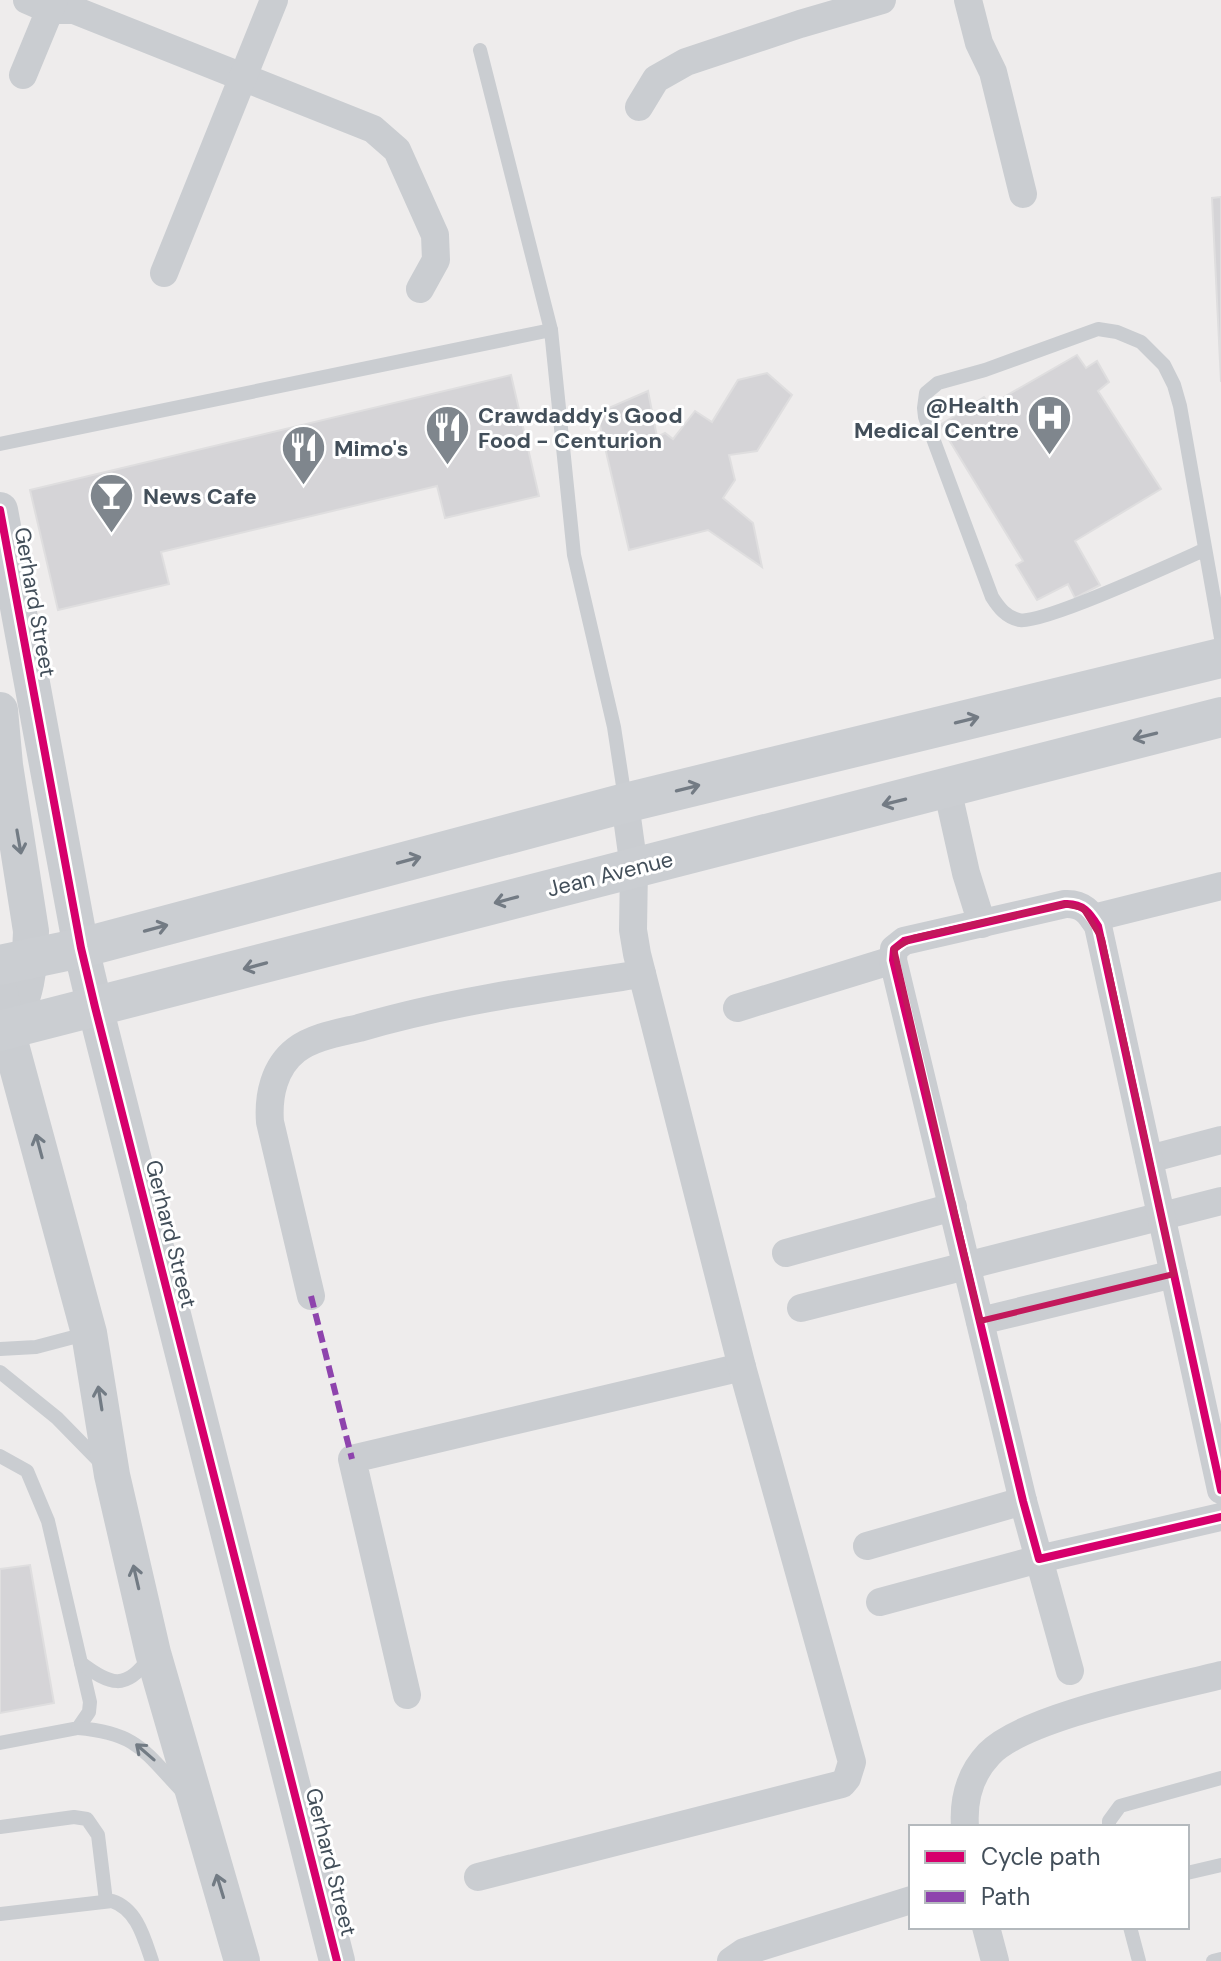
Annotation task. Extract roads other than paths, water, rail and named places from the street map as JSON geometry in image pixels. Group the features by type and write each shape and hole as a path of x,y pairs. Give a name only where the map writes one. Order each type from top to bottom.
{"main road":[{"path":"15,962 81,948 625,803 1221,658"},
{"name":"Jean Avenue","path":"2,1018 95,1007 1221,717"}],"street":[{"path":"164,273 274,0"},
{"path":"639,107 656,79 686,62 882,0"},
{"path":"968,0 979,43 993,72 1023,194"},
{"path":"984,0 994,37 993,72"},
{"path":"23,75 54,4 373,129 397,150 435,235 438,248 436,260 420,289"},
{"name":"Gerhard Street","path":"0,510 81,948 337,1961"},
{"path":"0,710 5,765 31,931 15,962 20,1010 2,1018 89,1333 112,1475 153,1653 242,1961"},
{"path":"947,788 966,873 982,924"},
{"path":"478,1877 842,1784 852,1762 742,1367 642,974 633,930 634,868 625,803"},
{"path":"1093,918 1221,886"},
{"path":"1070,1671 1023,1501 893,960 894,949 904,941 1072,904 1078,904 1093,918 1102,939 1216,1452 1221,1490"},
{"path":"737,1008 893,960"},
{"path":"311,1296 270,1122 269,1101 275,1079 288,1056 310,1041 388,1019 487,998 642,974"},
{"path":"1149,1159 1221,1140"},
{"path":"801,1308 1221,1201"},
{"path":"786,1253 953,1207"},
{"path":"980,1321 1174,1274"},
{"path":"407,1695 352,1459 742,1367"},
{"path":"867,1546 1023,1501"},
{"path":"880,1602 1039,1559 1221,1517"},
{"path":"965,1825 967,1791 976,1770 991,1751 1021,1732 1070,1714 1221,1675"},
{"path":"731,1961 744,1952 909,1901"},
{"path":"987,1929 995,1961"}],"lane":[{"path":"480,50 551,330 572,542 614,727 625,803"},
{"path":"1204,550 1055,613 1022,621 1011,617 1001,611 992,597 925,417 926,393 938,383 985,370 1098,329 1117,332 1141,342 1164,365 1177,396 1221,638"},
{"path":"0,444 551,330"},
{"path":"0,1349 36,1347 89,1333"},
{"path":"0,1372 57,1418 112,1475"},
{"path":"0,1456 27,1471 48,1521 90,1702 89,1712 78,1728"},
{"path":"81,1663 106,1680 129,1680 153,1653"},
{"path":"0,1743 78,1728 105,1730 138,1745 196,1805"},
{"path":"1109,1825 1120,1806 1221,1778"},
{"path":"0,1827 74,1817 87,1819 98,1835 106,1901"},
{"path":"1189,1873 1221,1865"},
{"path":"0,1914 106,1901 123,1904 138,1925 152,1961"},
{"path":"1131,1929 1139,1961"},
{"path":"1213,1961 1221,1959"}],"place":[{"name":"@Health Medical Centre","path":"1050,457"},
{"name":"Crawdaddy's Good Food - Centurion","path":"447,467"},
{"name":"Mimo's","path":"303,487"},
{"name":"News Cafe","path":"112,535"}]}
